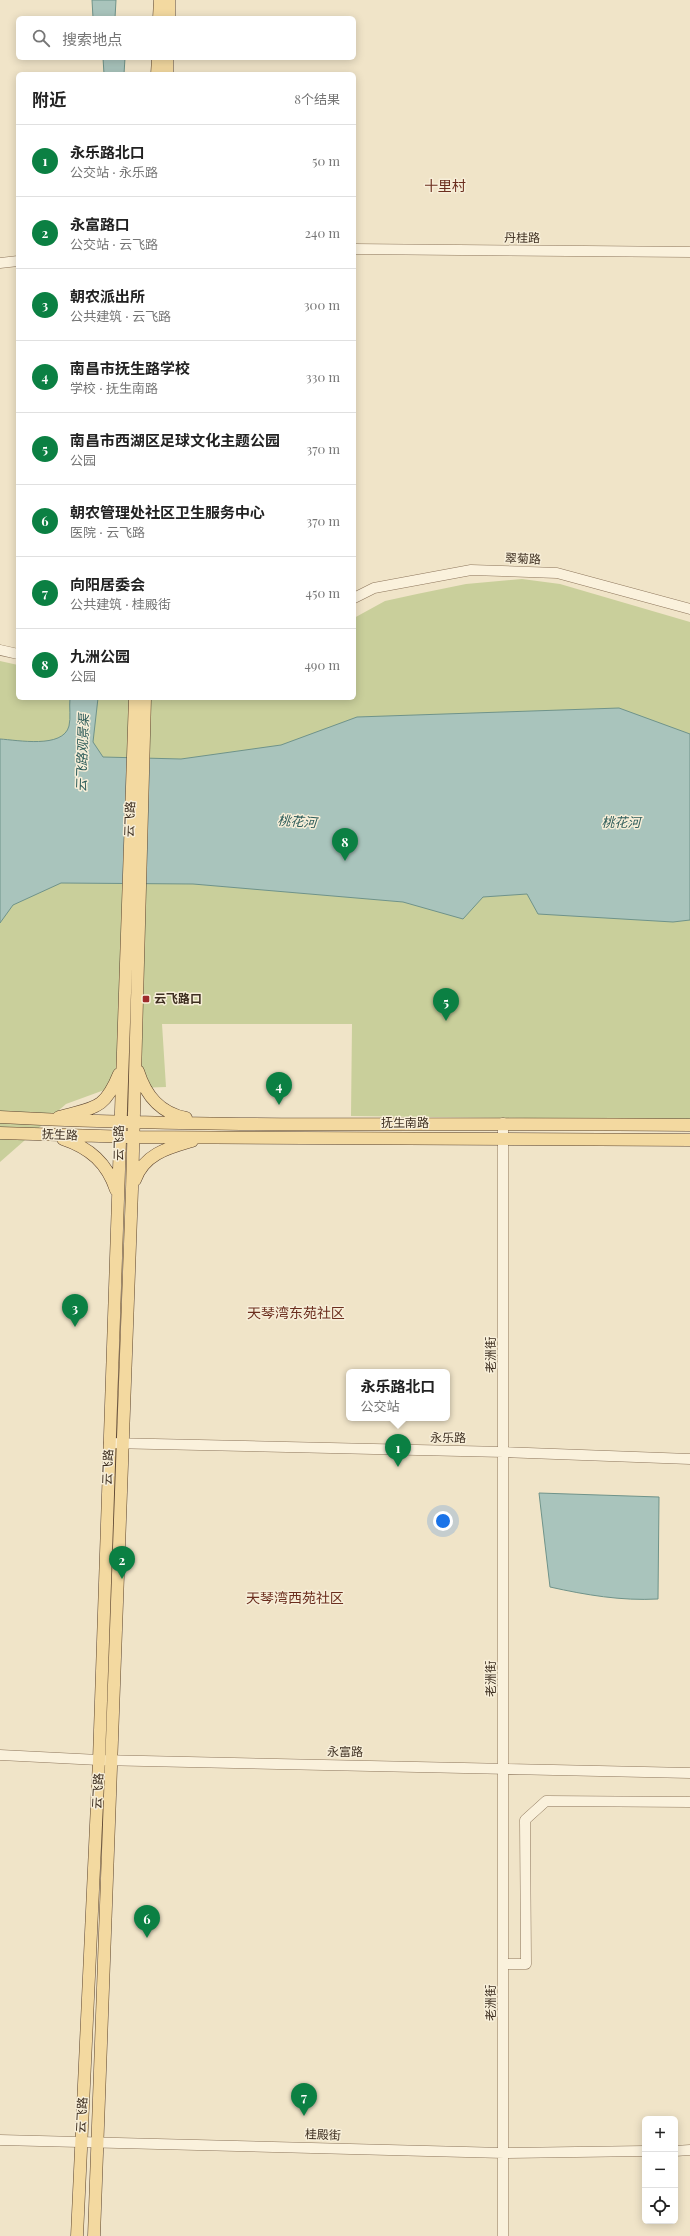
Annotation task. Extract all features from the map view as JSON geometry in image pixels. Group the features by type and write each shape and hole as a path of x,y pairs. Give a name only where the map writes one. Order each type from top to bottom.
{"main road":[{"path":"159,16 160,0"},
{"path":"169,0 169,16"},
{"path":"157,72 158,60"},
{"path":"167,60 167,72"},
{"name":"云飞路","path":"77,2236 80,2140 105,1760 122,1444 132,1189 141,899 139,746 135,700"},
{"name":"云飞路","path":"94,2236 105,1760 109,1443 128,891 139,746 145,700"},
{"path":"136,1063 144,1088 159,1107 172,1115 208,1123"},
{"path":"50,1120 96,1106 105,1101 112,1091 122,1067"},
{"name":"抚生路","path":"0,1118 120,1123"},
{"name":"抚生南路","path":"120,1123 503,1122 690,1125"},
{"name":"抚生路","path":"0,1133 120,1137"},
{"path":"50,1135 74,1142 89,1150 103,1162 112,1179 118,1197"},
{"name":"抚生南路","path":"120,1137 690,1140"},
{"path":"132,1189 138,1170 150,1157 172,1147 207,1138"}],"street":[{"name":"丹桂路","path":"356,249 690,252"},
{"path":"0,263 16,261"},
{"name":"翠菊路","path":"356,597 374,588 471,570 549,572 642,595 690,609"},
{"path":"0,650 16,654"},
{"name":"老洲街","path":"503,1122 503,2236"},
{"name":"永乐路","path":"109,1443 504,1452 690,1459"},
{"name":"永富路","path":"0,1755 105,1760 690,1773"},
{"path":"504,1964 526,1964 526,1820 546,1801 690,1802"},
{"name":"桂殿街","path":"0,2140 80,2140 97,2142 504,2154 642,2151"},
{"path":"678,2151 690,2150"}],"green space":[{"path":"522,579 560,584 690,622 690,1120 351,1116 352,1024 162,1024 166,1087 107,1089 66,1104 0,1162 0,661 16,665 16,700 356,700 356,617 385,601 466,584"}],"water":[{"path":"92,0 116,0 115,16 93,16"},
{"path":"103,60 125,60 124,72 104,72"},
{"path":"70,700 98,700 93,742 103,757 181,759 281,745 357,717 619,708 690,734 690,920 673,922 538,914 527,894 483,897 463,919 403,902 193,884 61,883 13,905 0,923 0,739 39,742 58,738 65,733 69,726"},
{"path":"539,1493 659,1497 658,1599 604,1597 550,1587"}],"place":[{"name":"九洲公园","path":"345,861"},
{"name":"云飞路口","path":"146,999"},
{"name":"南昌市西湖区足球文化主题公园","path":"446,1021"},
{"name":"南昌市抚生路学校","path":"279,1105"},
{"name":"朝农派出所","path":"75,1327"},
{"name":"永乐路北口","path":"398,1467"},
{"name":"永富路口","path":"122,1579"},
{"name":"朝农管理处社区卫生服务中心","path":"147,1938"},
{"name":"向阳居委会","path":"304,2116"}],"district":[{"name":"十里村","path":"445,186"},
{"name":"天琴湾东苑社区","path":"296,1313"},
{"name":"天琴湾西苑社区","path":"295,1598"}],"water label":[{"name":"云飞路观景渠","path":"82,753"},
{"name":"桃花河","path":"297,821"},
{"name":"桃花河","path":"621,822"}]}
